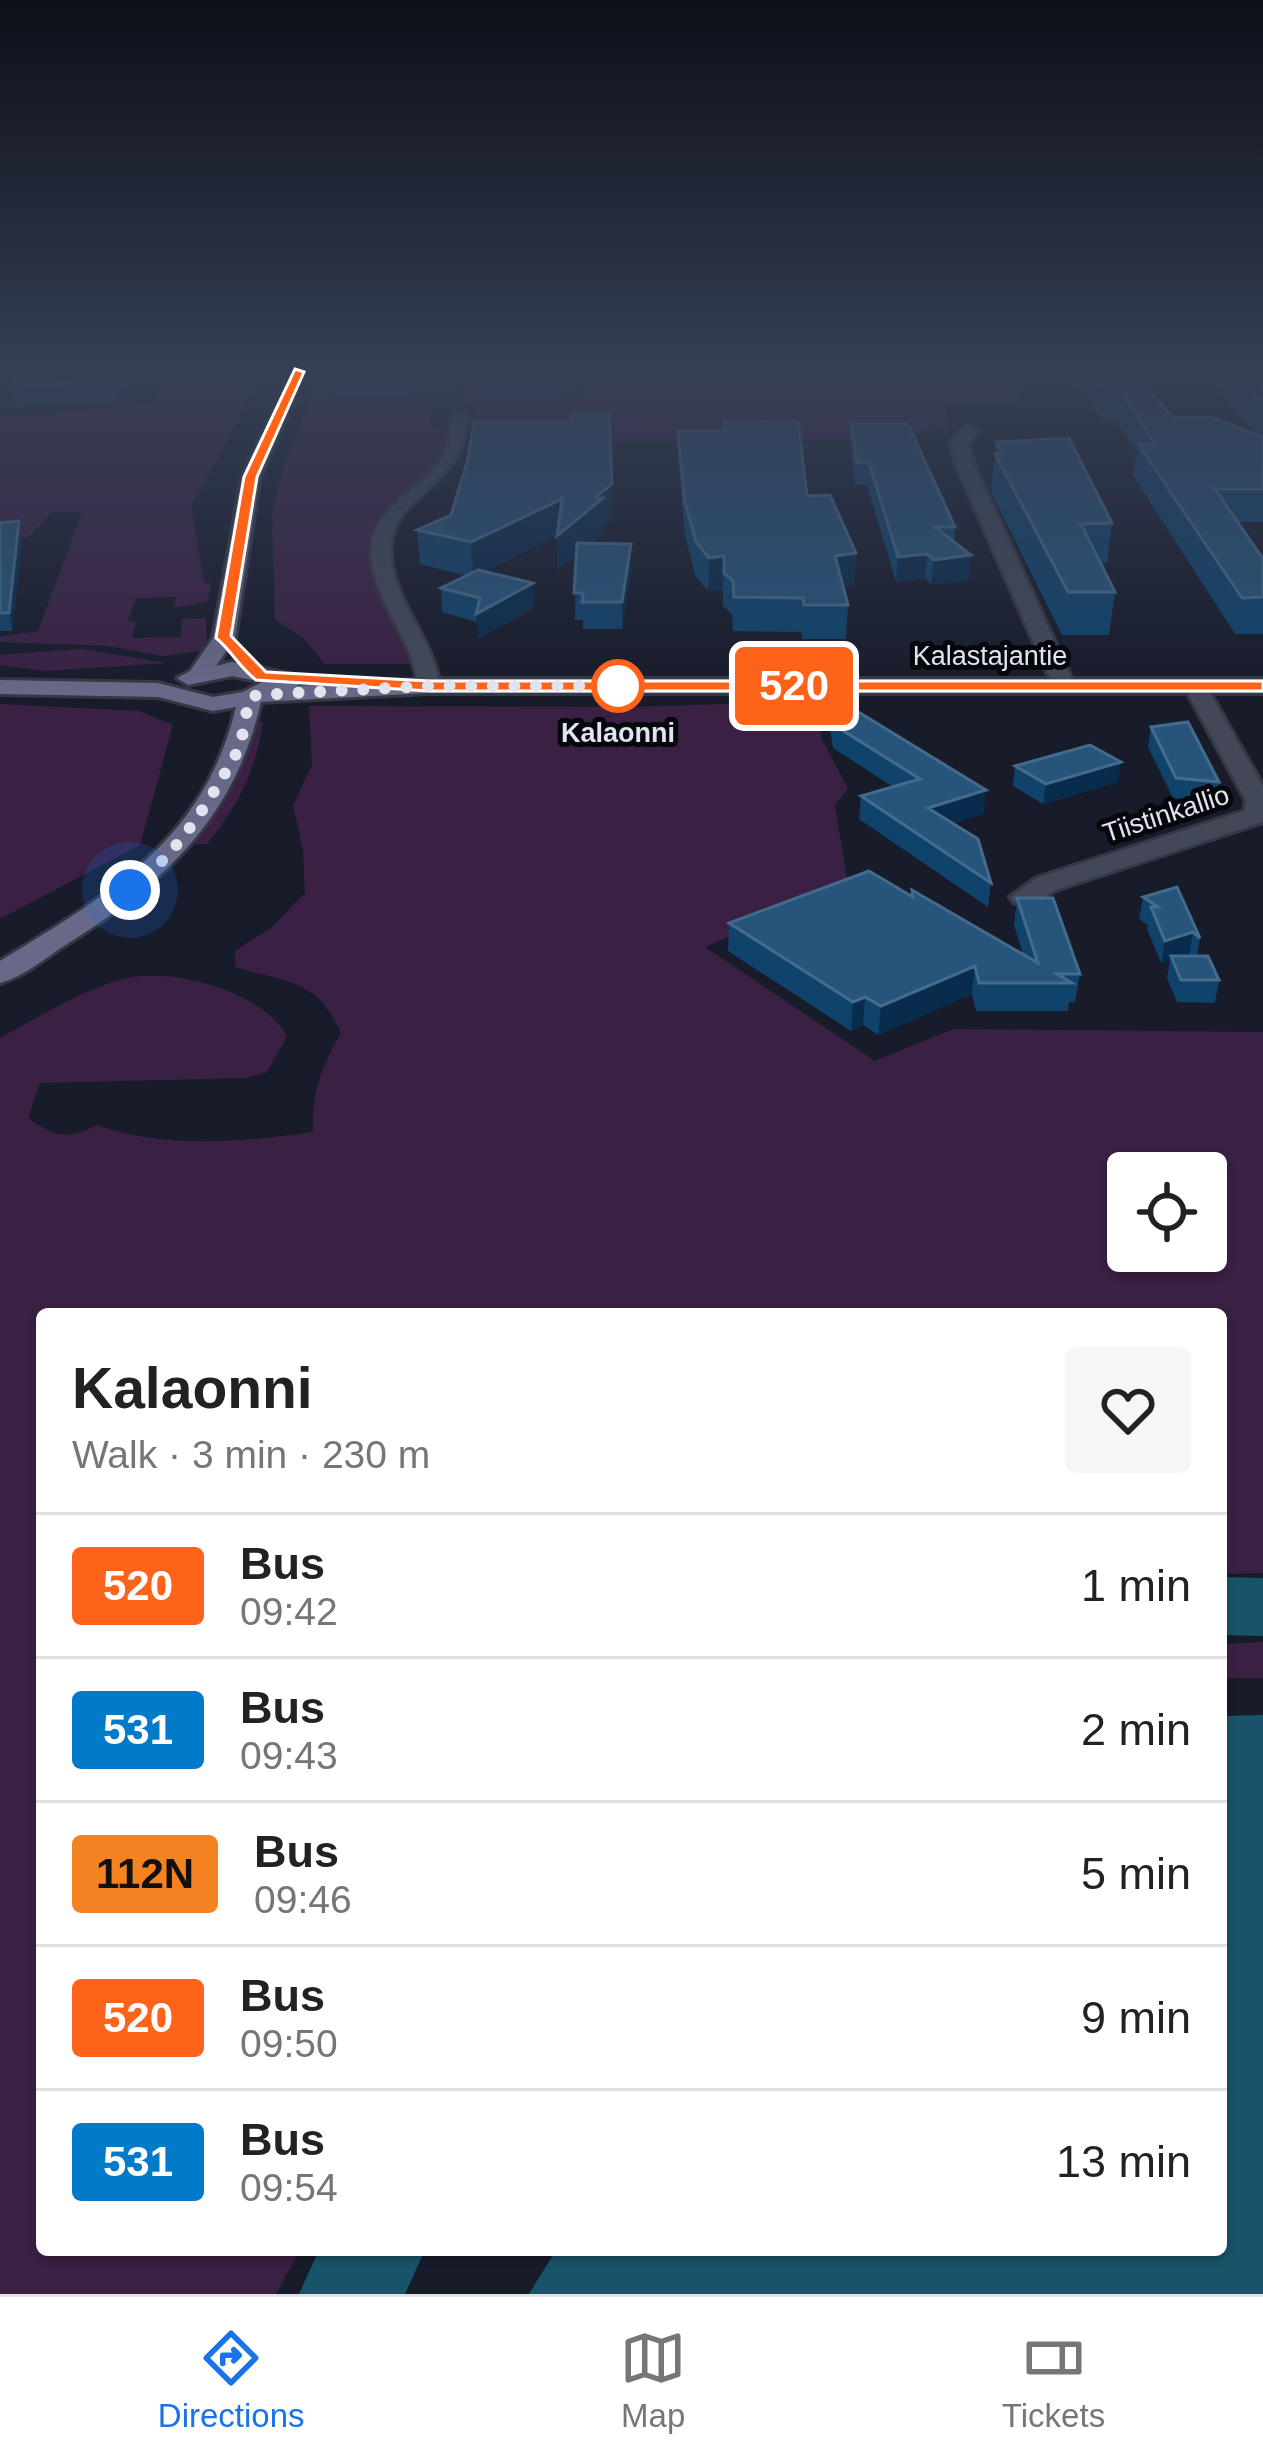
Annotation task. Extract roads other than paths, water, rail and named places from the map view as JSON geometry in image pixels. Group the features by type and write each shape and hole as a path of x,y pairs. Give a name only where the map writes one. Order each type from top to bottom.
{"main road":[{"path":"192,687 224,638 251,479"},
{"path":"0,974 109,906 175,851 204,810 226,765 237,754 255,686 234,643 224,638"},
{"path":"0,685 255,686"},
{"path":"192,687 255,686"},
{"name":"Kalastajantie","path":"255,686 1263,686"},
{"path":"192,687 214,722 226,765"}],"street":[{"path":"429,686 428,660 390,583 380,547 397,510 432,479"},
{"path":"971,479 1064,686"},
{"name":"Tiistinkallio","path":"1024,897 1046,884 1256,816 1259,801 1195,686"}],"waterway":[{"path":"1227,1606 1263,1607"},
{"path":"350,2294 372,2256"}],"place":[{"name":"Kalaonni","path":"618,686"}]}
